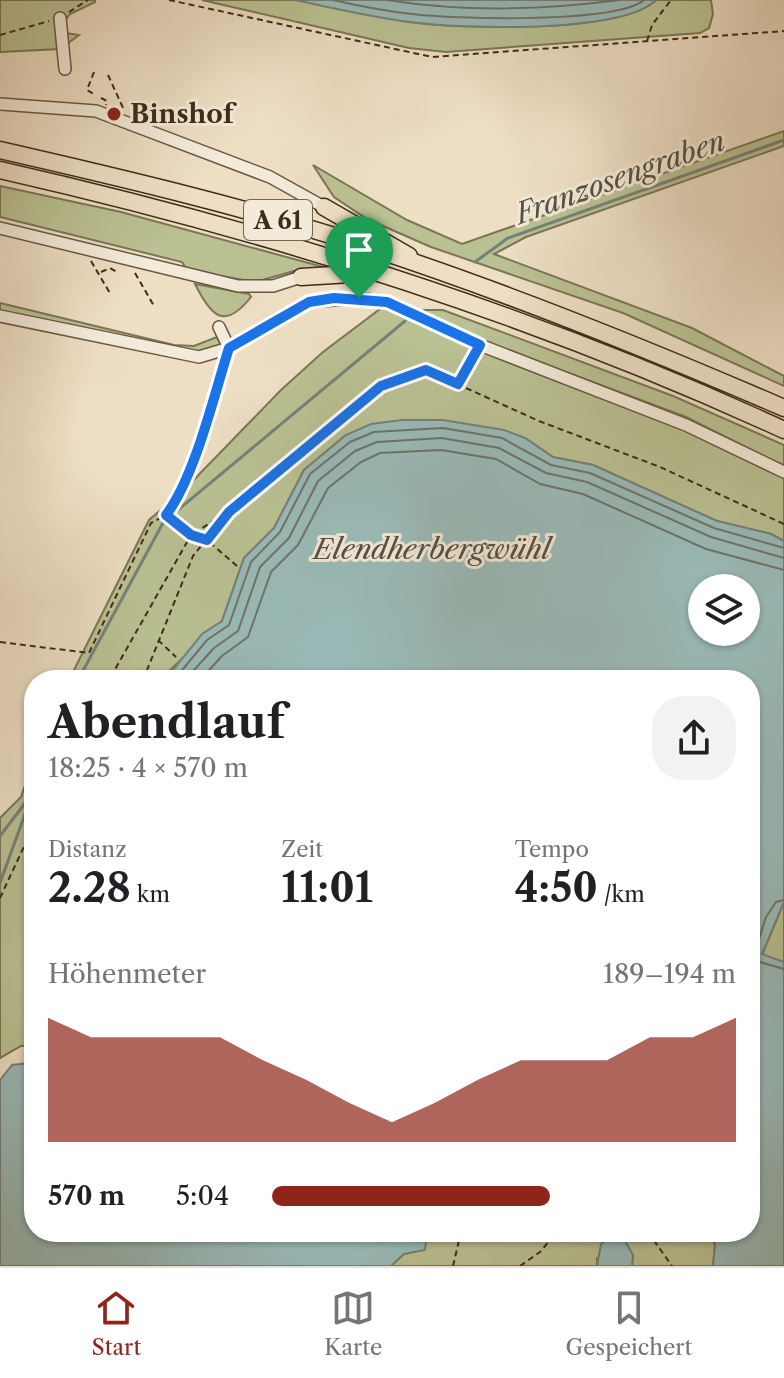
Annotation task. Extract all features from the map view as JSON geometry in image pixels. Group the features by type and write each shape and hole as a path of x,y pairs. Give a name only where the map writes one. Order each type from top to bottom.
{"highway":[{"name":"A 61","path":"0,150 209,200 420,264 616,336 784,408"},
{"name":"A 61","path":"0,170 199,218 379,272 590,348 784,430"},
{"path":"324,207 392,243 420,264"},
{"path":"301,277 379,272"}],"street":[{"path":"60,18 65,69"},
{"path":"0,104 87,109 270,177 324,207"},
{"path":"0,228 238,286 273,286 301,277"},
{"path":"0,316 184,356 208,356 229,348 309,302 359,298 387,302 480,345 686,425 784,472"},
{"path":"219,327 229,348"}],"path":[{"path":"0,35 60,18 88,0"},
{"path":"169,0 432,57 784,31"},
{"path":"647,42 652,25 671,0"},
{"path":"94,72 87,90 94,94"},
{"path":"108,75 129,123"},
{"path":"107,101 118,96"},
{"path":"85,250 111,295"},
{"path":"133,261 134,280 154,306"},
{"path":"99,274 107,268 117,272"},
{"path":"458,384 480,345"},
{"path":"0,642 89,653 151,523 166,515 175,504 202,435 229,348"},
{"path":"115,670 191,535 229,512 381,386 426,370 539,421 660,467 784,524"},
{"path":"146,670 193,556 229,512"},
{"path":"166,515 191,535 207,540 237,566"},
{"path":"157,639 176,657"},
{"path":"0,898 24,846"},
{"path":"453,1266 459,1242"},
{"path":"520,1266 548,1242"},
{"path":"655,1242 672,1266"}],"green space":[{"path":"0,0 95,2 70,14 64,22 66,33 79,35 60,49 0,52"},
{"path":"202,0 295,0 409,22 500,27 575,24 609,19 637,11 656,0 711,0 713,14 709,28 700,33 446,52 409,48"},
{"path":"784,131 784,146 526,237 494,254 692,328 784,376 784,386 623,313 431,247 367,219 334,197 313,165 407,220 462,244"},
{"path":"0,186 121,212 327,268 294,271 255,282 187,270 182,262 0,217"},
{"path":"195,284 249,294 251,297 233,314 219,315 207,304"},
{"path":"0,303 174,345 194,346 217,337 222,347 196,353 0,312"},
{"path":"384,306 414,319 424,310 443,310 673,396 784,445 784,466 686,417 483,341 447,335 683,428 784,476 784,541 771,534 717,521 593,465 553,457 525,438 346,435 304,470 274,528 244,558 222,621 170,670 74,670 149,520 182,492 281,390 323,352"},
{"path":"24,788 24,1046 0,1058 0,818 21,797"},
{"path":"784,902 784,962 762,955"},
{"path":"426,1242 714,1242 715,1245 713,1266 632,1266 633,1255 597,1258 597,1266 391,1266 404,1254 425,1249"}],"water":[{"path":"295,0 656,0 637,11 610,19 576,24 501,27 410,22"},
{"name":"Elendherbergwühl","path":"443,420 504,430 525,438 553,457 593,465 717,521 771,534 784,541 784,902 762,954 784,962 784,1266 713,1266 714,1242 760,1242 760,670 173,670 202,634 222,621 244,558 274,528 304,470 346,435 371,424"},
{"path":"24,1064 24,1242 426,1242 425,1250 404,1254 391,1266 0,1266 0,1080 12,1065"},
{"path":"626,1242 633,1255 632,1266 597,1266 601,1244"}],"waterway":[{"name":"Franzosengraben","path":"475,262 508,238 784,140"},
{"name":"Franzosengraben","path":"173,514 405,321"},
{"name":"Franzosengraben","path":"83,670 164,521"},
{"name":"Franzosengraben","path":"0,836 24,805"},
{"path":"0,883 24,817"}],"place":[{"name":"Binshof","path":"114,114"}],"route":[{"path":"359,298 387,302 480,345 458,384 426,370 381,386 229,512 207,540 191,535 166,515 175,504 202,435 229,348 309,302 359,298"}]}
